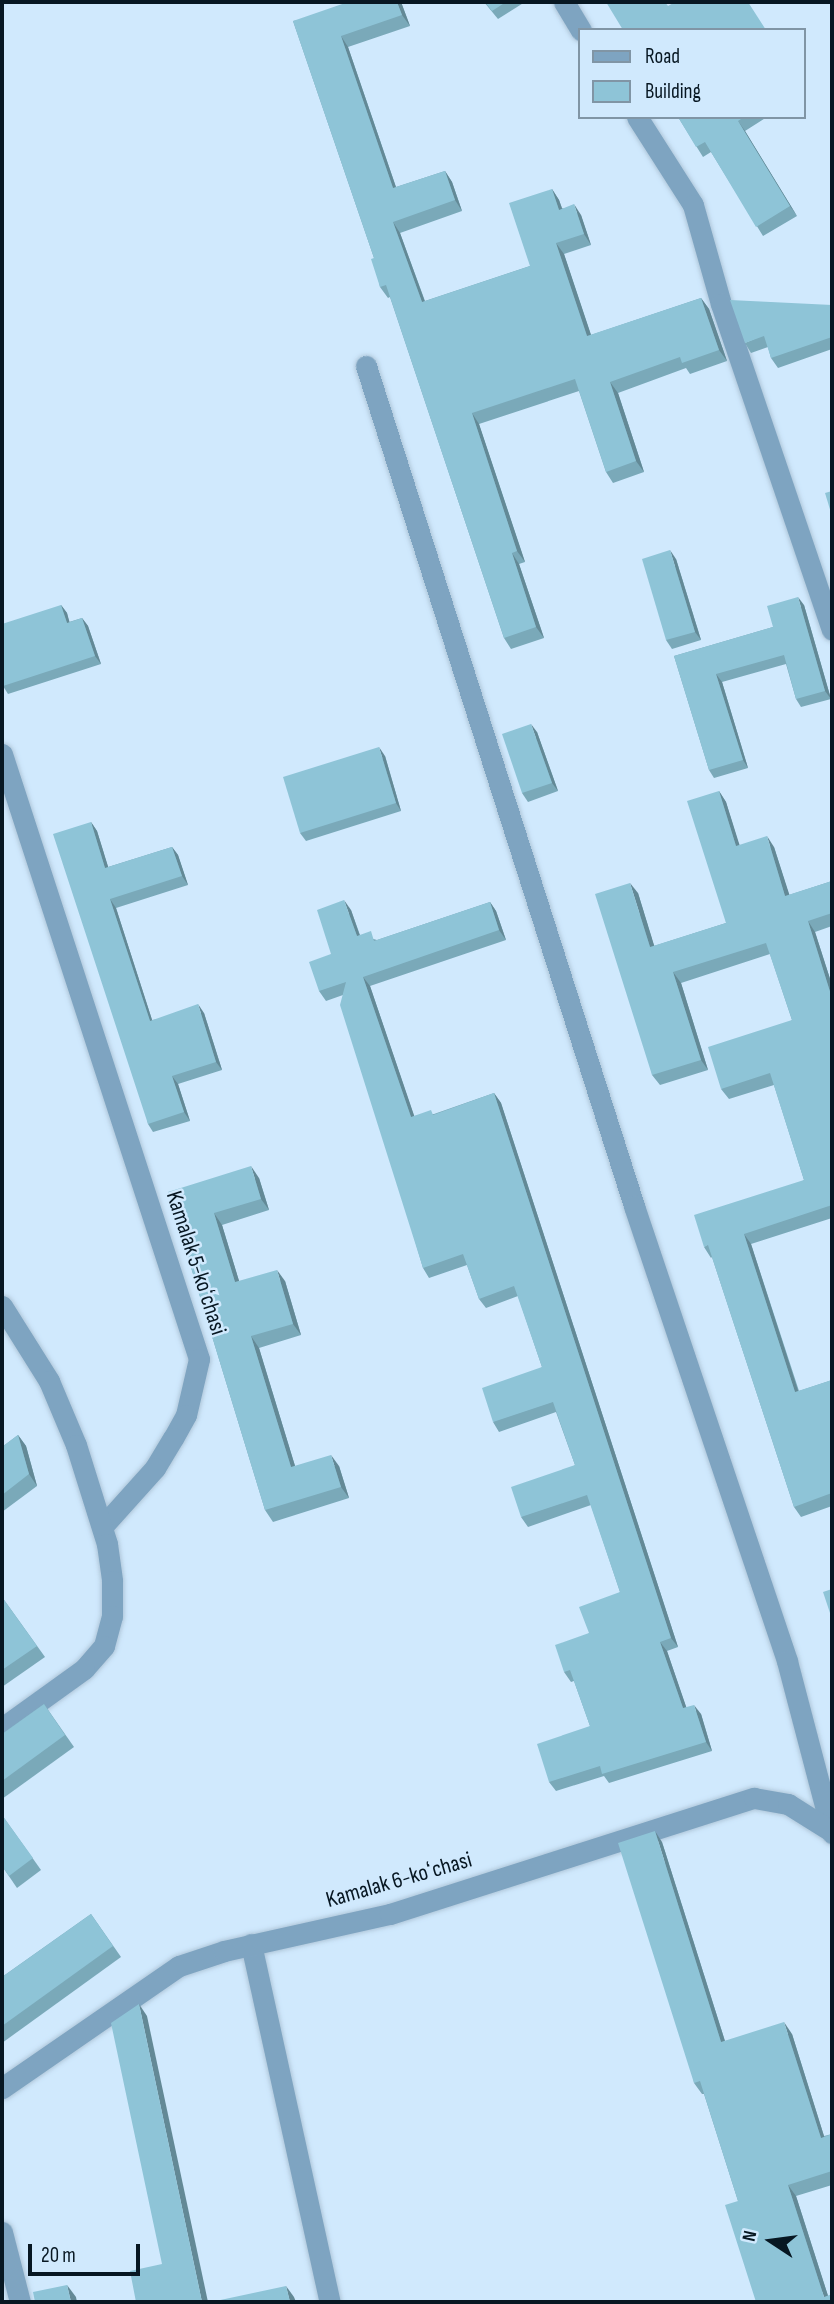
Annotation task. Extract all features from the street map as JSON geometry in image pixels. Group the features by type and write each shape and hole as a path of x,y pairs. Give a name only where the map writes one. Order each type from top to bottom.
{"street":[{"path":"564,2 580,28"},
{"path":"638,119 693,205 721,304 832,629"},
{"path":"366,366 634,1206 786,1661 832,1832"},
{"name":"Kamalak 5-koʻchasi","path":"2,754 199,1359 186,1415 173,1438 155,1468 102,1527"},
{"path":"2,1306 49,1381 102,1527 112,1581 112,1616 104,1646 84,1669 2,1728"},
{"name":"Kamalak 6-koʻchasi","path":"2,2088 179,1966 251,1944 390,1914 754,1797 788,1804 832,1832"},
{"path":"251,1944 330,2302"},
{"path":"2,2232 20,2302"}],"building":[{"path":"348,2 397,2 402,15 341,36 393,188 445,171 455,200 393,222 422,302 530,266 509,203 552,189 559,210 574,204 584,234 556,243 587,336 701,298 719,350 682,363 680,357 610,382 636,461 606,472 575,379 472,413 517,551 512,553 536,627 504,638 386,285 380,287 371,259 374,258 293,21"},
{"path":"485,2 506,2 492,11"},
{"path":"606,2 665,2 668,6 675,2 748,2 765,28 622,28"},
{"path":"679,119 741,119 738,121 790,206 756,227 705,142 696,147"},
{"path":"730,300 832,305 832,337 771,358 764,336 745,343"},
{"path":"832,491 832,516 825,493"},
{"path":"670,550 695,632 666,640 642,559"},
{"path":"798,597 825,691 796,699 784,655 716,674 743,760 709,770 674,656 773,627 767,606"},
{"path":"61,605 67,623 82,618 95,656 3,686 2,624"},
{"path":"531,724 552,783 522,793 502,734"},
{"path":"379,747 396,803 300,833 283,777"},
{"path":"719,791 736,846 767,836 785,896 832,881 832,913 808,921 832,998 832,1205 744,1234 795,1392 832,1380 832,1493 794,1507 708,1245 704,1247 694,1215 804,1180 770,1073 721,1089 708,1047 792,1020 766,943 673,972 701,1060 652,1075 595,894 630,883 650,947 726,923 687,801"},
{"path":"91,822 105,868 172,847 182,876 110,899 150,1021 198,1004 216,1062 172,1076 184,1112 148,1124 53,834"},
{"path":"344,900 357,936 371,931 374,941 490,902 499,930 363,977 411,1117 431,1110 433,1115 494,1093 671,1638 660,1642 683,1708 694,1705 706,1742 602,1774 600,1766 549,1782 537,1744 590,1726 570,1670 564,1672 555,1645 589,1633 579,1607 620,1592 587,1495 521,1517 511,1487 575,1465 553,1402 493,1422 482,1388 542,1367 514,1286 479,1299 463,1254 423,1268 340,1005 346,982 319,991 309,962 331,954 317,910"},
{"path":"251,1166 261,1199 214,1213 235,1282 277,1270 293,1324 251,1336 291,1467 331,1455 341,1487 265,1510 168,1192"},
{"path":"18,1435 29,1474 2,1495 2,1447"},
{"path":"832,1589 832,1619 823,1592"},
{"path":"2,1597 37,1646 2,1670"},
{"path":"44,1704 65,1735 2,1781 2,1734"},
{"path":"2,1815 33,1858 9,1876 2,1866"},
{"path":"655,1831 721,2042 784,2022 821,2138 832,2134 832,2171 788,2185 824,2297 832,2294 832,2302 756,2302 725,2205 738,2201 700,2081 694,2083 618,1843"},
{"path":"91,1914 113,1946 2,2026 2,1977"},
{"path":"139,2004 202,2302 136,2302 130,2271 162,2264 111,2023"},
{"path":"67,2285 71,2302 35,2302 33,2292"},
{"path":"286,2286 290,2302 211,2302"}]}
